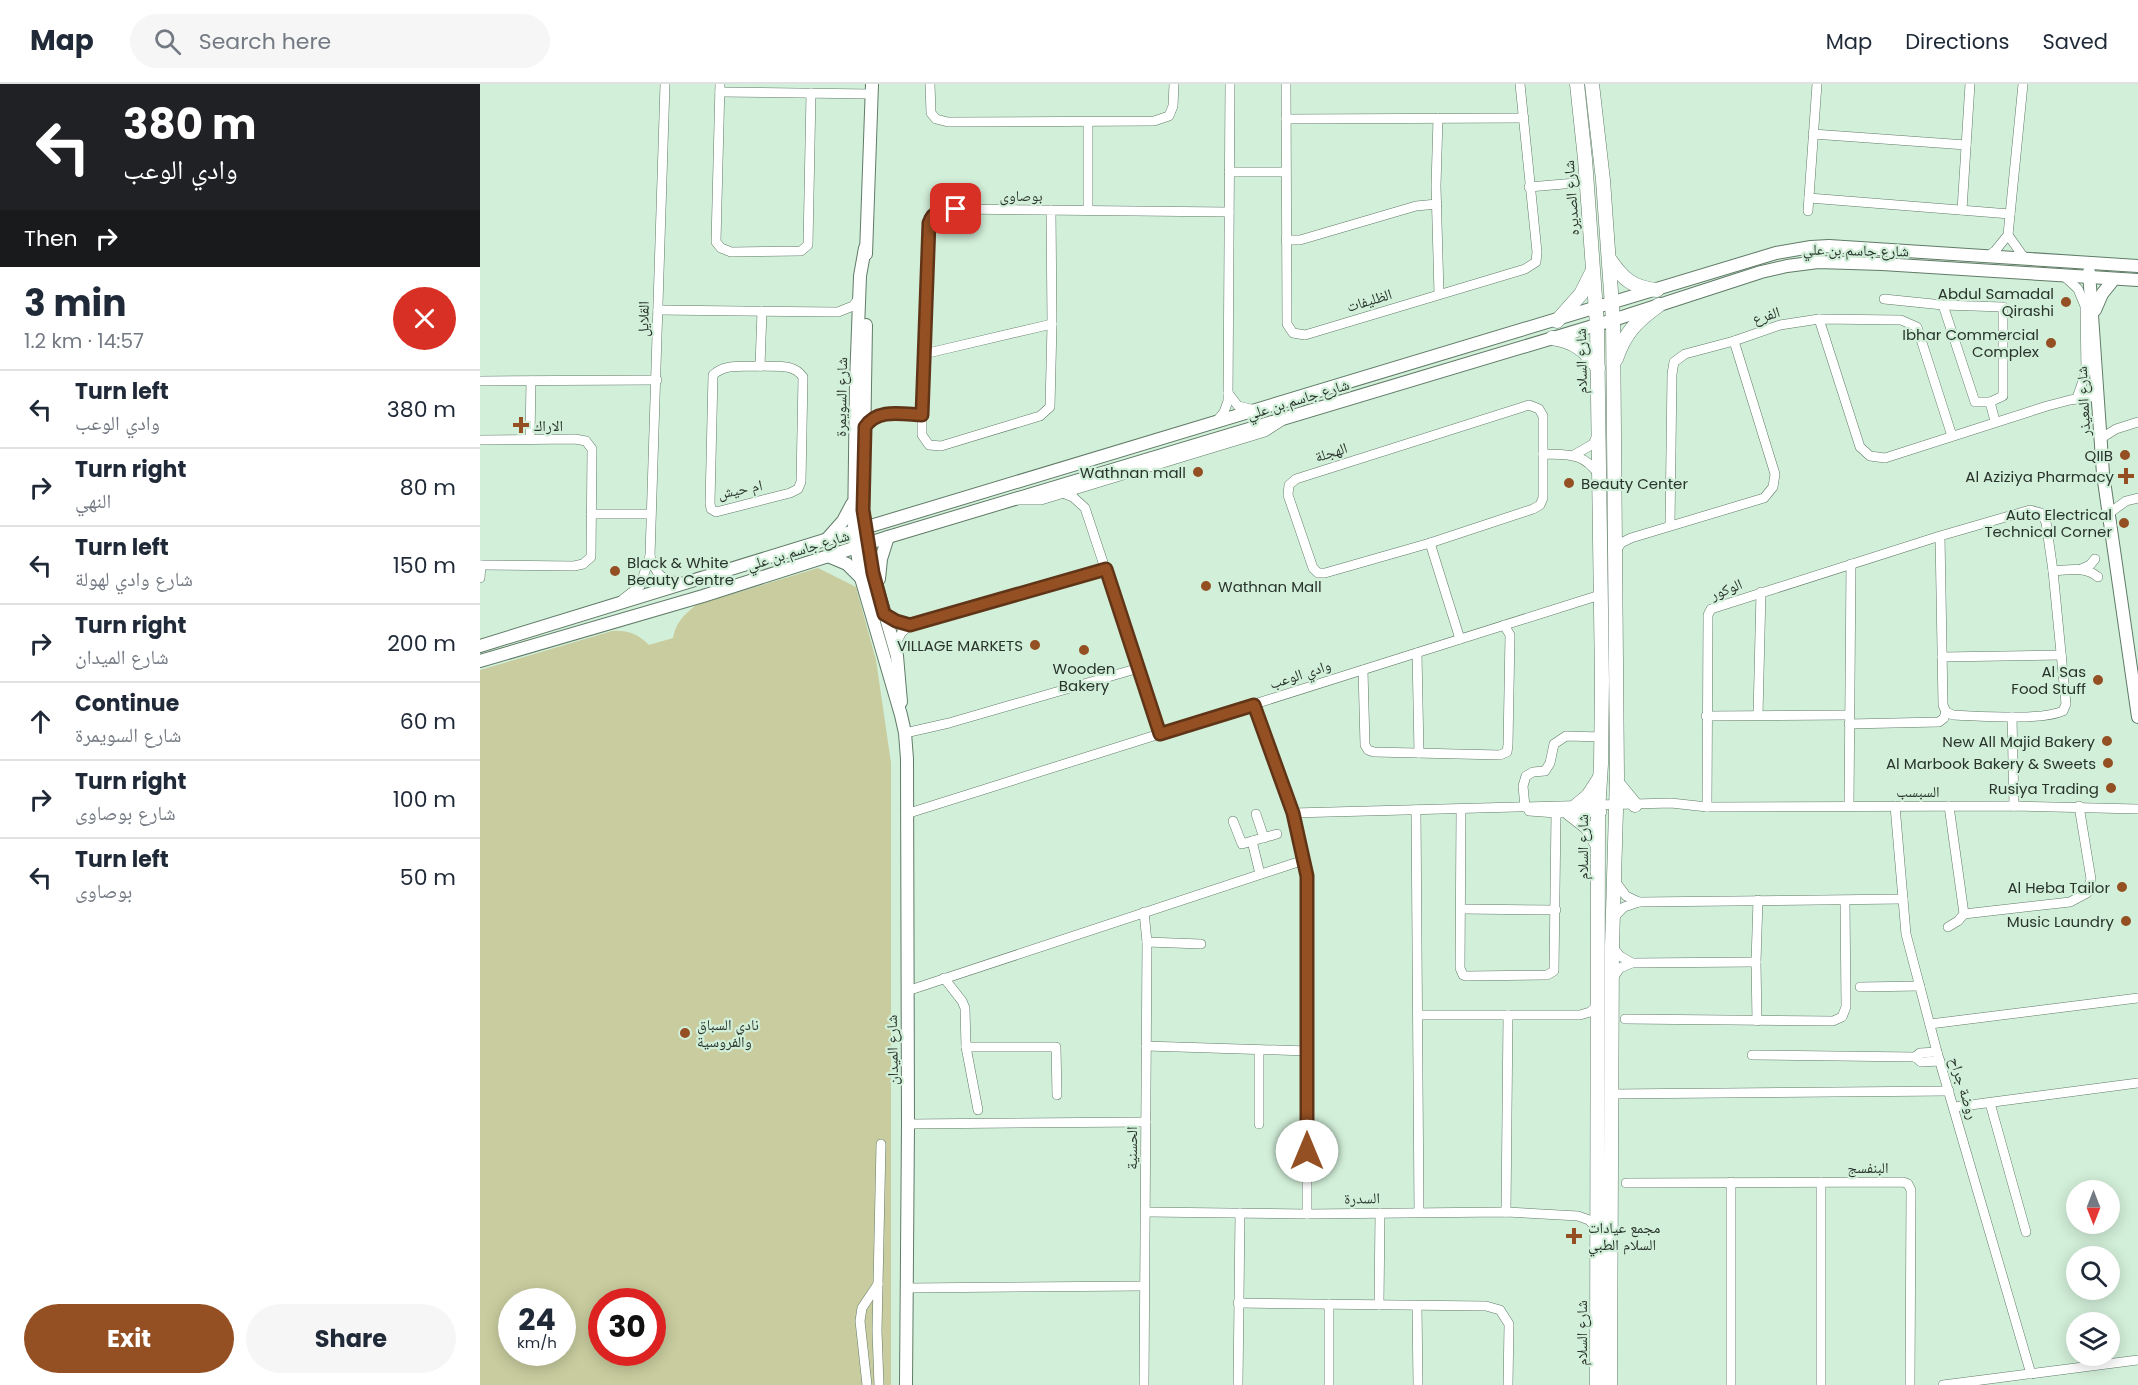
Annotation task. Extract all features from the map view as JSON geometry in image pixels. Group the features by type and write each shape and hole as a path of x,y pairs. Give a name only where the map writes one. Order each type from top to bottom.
{"main road":[{"name":"شارع الصديره","path":"1577,84 1596,309"},
{"path":"1592,84 1610,260 1612,304"},
{"path":"1610,260 1627,281 1642,289 1657,291"},
{"path":"1557,321 1581,294 1593,270"},
{"name":"شارع السلام","path":"1610,1385 1612,946 1617,783 1612,304"},
{"path":"1613,366 1627,333 1636,322 1659,305"},
{"name":"شارع السلام","path":"1596,309 1602,737 1598,808 1597,1385"},
{"path":"1552,338 1563,339 1580,347 1598,368"},
{"path":"1598,847 1587,827 1567,810 1588,796 1600,777"},
{"path":"1617,783 1635,805"}],"street":[{"name":"القلايل","path":"613,604 640,586 650,556 665,84"},
{"path":"930,84 931,113 936,119 948,122 1154,121 1169,116 1173,106 1174,84"},
{"path":"1216,422 1227,406 1228,393 1230,84"},
{"name":"الظليفات","path":"1286,84 1287,324 1293,333 1305,335 1524,269 1536,262 1537,252 1520,84"},
{"path":"1808,211 1817,84"},
{"path":"1962,210 1970,84"},
{"path":"1988,256 2008,235 2024,84"},
{"path":"811,93 808,245 801,251 731,252 721,248 716,242 720,88 811,93 872,89"},
{"name":"شارع السويمرة","path":"862,546 858,497 858,333 859,298 865,248 872,89"},
{"path":"1438,118 1439,294"},
{"path":"1286,119 1524,118"},
{"path":"1088,122 1088,210"},
{"path":"1813,134 1966,144"},
{"path":"1229,172 1285,172"},
{"path":"1529,187 1587,182"},
{"path":"1809,198 2010,214"},
{"path":"1286,240 1300,240 1416,206 1437,204"},
{"name":"بوصاوى","path":"1052,324 1052,399 1050,407 1043,415 941,446 928,445 922,435 924,354 929,223 931,216 936,212 945,209 1229,212"},
{"path":"924,354 1052,324 1051,210"},
{"path":"2008,235 2025,259"},
{"name":"شارع جاسم بن علي","path":"480,646 892,519 1657,291 1776,253 1829,246 2138,266"},
{"name":"شارع السويمرة","path":"858,497 866,401 867,276 865,248"},
{"name":"شارع جاسم بن علي","path":"480,661 1597,325 1761,272 1810,262 1882,264 2138,280"},
{"name":"شارع المعيذر","path":"2083,262 2091,277 2105,496 2136,680 2138,717"},
{"name":"شارع المعيذر","path":"2064,276 2078,290 2085,306 2086,372 2077,399"},
{"path":"2093,314 2102,294 2114,279"},
{"path":"658,310 838,312 849,309 859,298"},
{"path":"1884,299 1943,305 2003,307 2003,396 1990,402 1975,402 1943,305"},
{"path":"760,366 762,311"},
{"path":"838,312 850,320 858,333"},
{"path":"1819,319 1860,447 1870,456 1884,458 1995,421 2077,399 2097,396"},
{"name":"الفرع","path":"1670,525 1672,374 1674,362 1685,354 1734,341 1780,325 1819,319 1901,320 1917,327 1953,436"},
{"path":"1614,553 1621,543 1635,537 1764,498 1773,488 1775,474 1734,341"},
{"name":"ام حيش","path":"760,366 791,367 799,371 803,377 801,482 798,489 790,493 717,512 711,509 710,503 713,375 718,369 727,367 760,366"},
{"path":"480,381 657,380"},
{"path":"530,438 531,381"},
{"path":"1228,393 1239,406 1257,410"},
{"path":"866,401 878,414"},
{"path":"1990,402 1995,421"},
{"name":"الهجلة","path":"1529,405 1539,409 1543,417 1543,498 1540,505 1430,543 1325,573 1318,573 1312,568 1288,495 1289,486 1296,479 1529,405"},
{"path":"865,427 878,414 922,415"},
{"path":"1013,500 1035,501 1063,493 1265,432 1284,419"},
{"path":"2100,439 2116,429 2138,422"},
{"path":"2099,426 2116,429"},
{"path":"1574,455 1593,444 1598,435"},
{"path":"480,440 574,439 586,441 592,449 591,557 583,564 574,566 481,565 480,578"},
{"path":"1543,454 1574,455 1583,458 1599,475"},
{"path":"1093,484 1086,495 1085,508 1160,734"},
{"path":"1063,493 1073,497 1085,508"},
{"path":"2105,496 2126,501"},
{"path":"825,541 843,521 858,497 874,513 892,519"},
{"path":"2108,514 2126,501 2138,498"},
{"name":"الوكور","path":"1702,807 1708,615 1711,609 1940,536 2030,510 2041,513 2046,522 2053,571 2066,704 2062,711 2055,715 2012,717 1953,715 1946,712"},
{"path":"591,514 650,514"},
{"path":"1614,528 1622,534 1635,537"},
{"path":"1706,716 1939,722 1944,718 1946,712 1943,705 1940,536"},
{"path":"878,592 880,566 888,537"},
{"path":"1430,543 1460,639"},
{"name":"شارع الميدان","path":"862,546 861,578 905,733 908,1124 906,1385"},
{"name":"شارع الميدان","path":"862,546 894,646 900,677 901,715"},
{"path":"650,556 654,570 659,575 668,581 688,583"},
{"path":"828,556 847,564 861,578"},
{"path":"2053,571 2081,569 2090,565 2095,559"},
{"path":"1849,806 1851,564"},
{"path":"894,646 902,632 910,625 1106,569"},
{"path":"2081,569 2098,577"},
{"path":"1758,716 1761,592"},
{"name":"وادي الوعب","path":"906,814 1600,595"},
{"path":"884,614 910,625"},
{"path":"1363,670 1365,745 1368,750 1500,755 1507,752 1510,635 1504,625"},
{"path":"1418,653 1419,753"},
{"path":"1942,657 2061,655"},
{"path":"905,733 949,723 1139,668"},
{"path":"1254,705 1293,813 1307,876 1307,1214"},
{"path":"2012,717 2014,806"},
{"path":"1520,808 1526,776 1533,772 1545,771 1550,763 1554,744 1566,736 1602,737"},
{"name":"السبسب","path":"1616,808 1680,803 1702,807"},
{"name":"السبسب","path":"1293,813 1520,808 1567,810 1849,806 2138,809"},
{"name":"روضة جراح","path":"1895,806 1906,934 1938,1056 1955,1107 2031,1374"},
{"path":"1949,806 1964,914"},
{"path":"1948,927 1964,914 2070,902 2087,893 2091,879 2079,807"},
{"name":"السبسب","path":"1520,808 1567,810"},
{"path":"1416,810 1419,1212"},
{"path":"1461,810 1460,968 1466,976 1552,974 1556,967 1556,910 1567,810"},
{"path":"1256,814 1264,838"},
{"path":"1233,820 1242,844 1277,834"},
{"path":"1251,842 1260,874"},
{"path":"907,991 1304,860"},
{"path":"1613,879 1626,896 1639,902"},
{"path":"1614,917 1624,907 1639,902 1903,899"},
{"path":"1757,1021 1758,900"},
{"path":"1625,1019 1833,1021 1842,1017 1846,1007 1845,901"},
{"path":"1461,909 1556,910"},
{"name":"الحسنية","path":"1144,912 1147,942 1144,1385"},
{"path":"1147,942 1201,944"},
{"path":"1612,946 1620,956 1632,963"},
{"path":"1612,979 1620,968 1632,963 1756,962"},
{"path":"944,978 964,1008 966,1047 979,1117"},
{"path":"1860,987 1920,986"},
{"path":"1930,1024 2138,998"},
{"path":"1418,1015 1580,1015 1590,1012 1598,1005"},
{"path":"1506,1212 1508,1015"},
{"path":"1580,1015 1598,1028"},
{"path":"1146,1046 1308,1051"},
{"path":"966,1047 1056,1047 1056,1095"},
{"path":"1259,1050 1259,1124"},
{"path":"1752,1054 1915,1057 1921,1062 1938,1056"},
{"path":"1955,1107 2138,1083"},
{"path":"1611,1094 1949,1091"},
{"path":"1990,1102 2026,1232"},
{"path":"908,1124 979,1117 1146,1122"},
{"path":"879,1385 877,1331 880,1144"},
{"path":"1731,1182 1731,1385"},
{"path":"1821,1182 1821,1385"},
{"name":"البنفسج","path":"1626,1183 1903,1182 1908,1184 1911,1190 1910,1385"},
{"path":"1578,1216 1590,1211 1597,1202"},
{"name":"السدرة","path":"1146,1212 1307,1214 1506,1212 1578,1216"},
{"path":"1378,1305 1380,1212"},
{"path":"1238,1385 1240,1213"},
{"path":"1578,1216 1589,1220 1597,1229"},
{"path":"867,1385 861,1315 862,1308 879,1282"},
{"path":"906,1288 1144,1286"},
{"path":"1239,1304 1486,1306 1500,1310 1509,1324 1508,1385"},
{"path":"1329,1305 1329,1385"},
{"path":"1417,1306 1418,1385"},
{"path":"1943,1385 1980,1383 2138,1360"}],"green space":[{"name":"نادي السباق والفروسية","path":"818,568 856,587 876,660 891,763 891,1385 480,1385 480,670 612,631 632,634 649,645 673,638 681,619 696,605"}],"place":[{"name":"Abdul Samadal Qirashi","path":"2066,302"},
{"name":"Ibhar Commercial Complex","path":"2051,343"},
{"name":"الاراك","path":"521,425"},
{"name":"QIIB","path":"2125,455"},
{"name":"Wathnan mall","path":"1198,472"},
{"name":"Al Aziziya Pharmacy","path":"2126,476"},
{"name":"Beauty Center","path":"1569,483"},
{"name":"Auto Electrical Technical Corner","path":"2124,523"},
{"name":"Black & White Beauty Centre","path":"615,571"},
{"name":"Wathnan Mall","path":"1206,586"},
{"name":"VILLAGE MARKETS","path":"1035,645"},
{"name":"Wooden Bakery","path":"1084,650"},
{"name":"Al Sas Food Stuff","path":"2098,680"},
{"name":"New All Majid Bakery","path":"2107,741"},
{"name":"Al Marbook Bakery & Sweets","path":"2108,763"},
{"name":"Rusiya Trading","path":"2111,788"},
{"name":"Al Heba Tailor","path":"2122,887"},
{"name":"Music Laundry","path":"2126,921"},
{"name":"نادي السباق والفروسية","path":"685,1033"},
{"name":"مجمع عيادات السلام الطبي","path":"1574,1236"}],"route":[{"path":"956,209 936,212 931,216 929,223 922,415 878,414 865,427 863,510 867,544 884,614 910,625 1106,569 1160,734 1254,705 1293,813 1307,876 1307,1151"}]}
